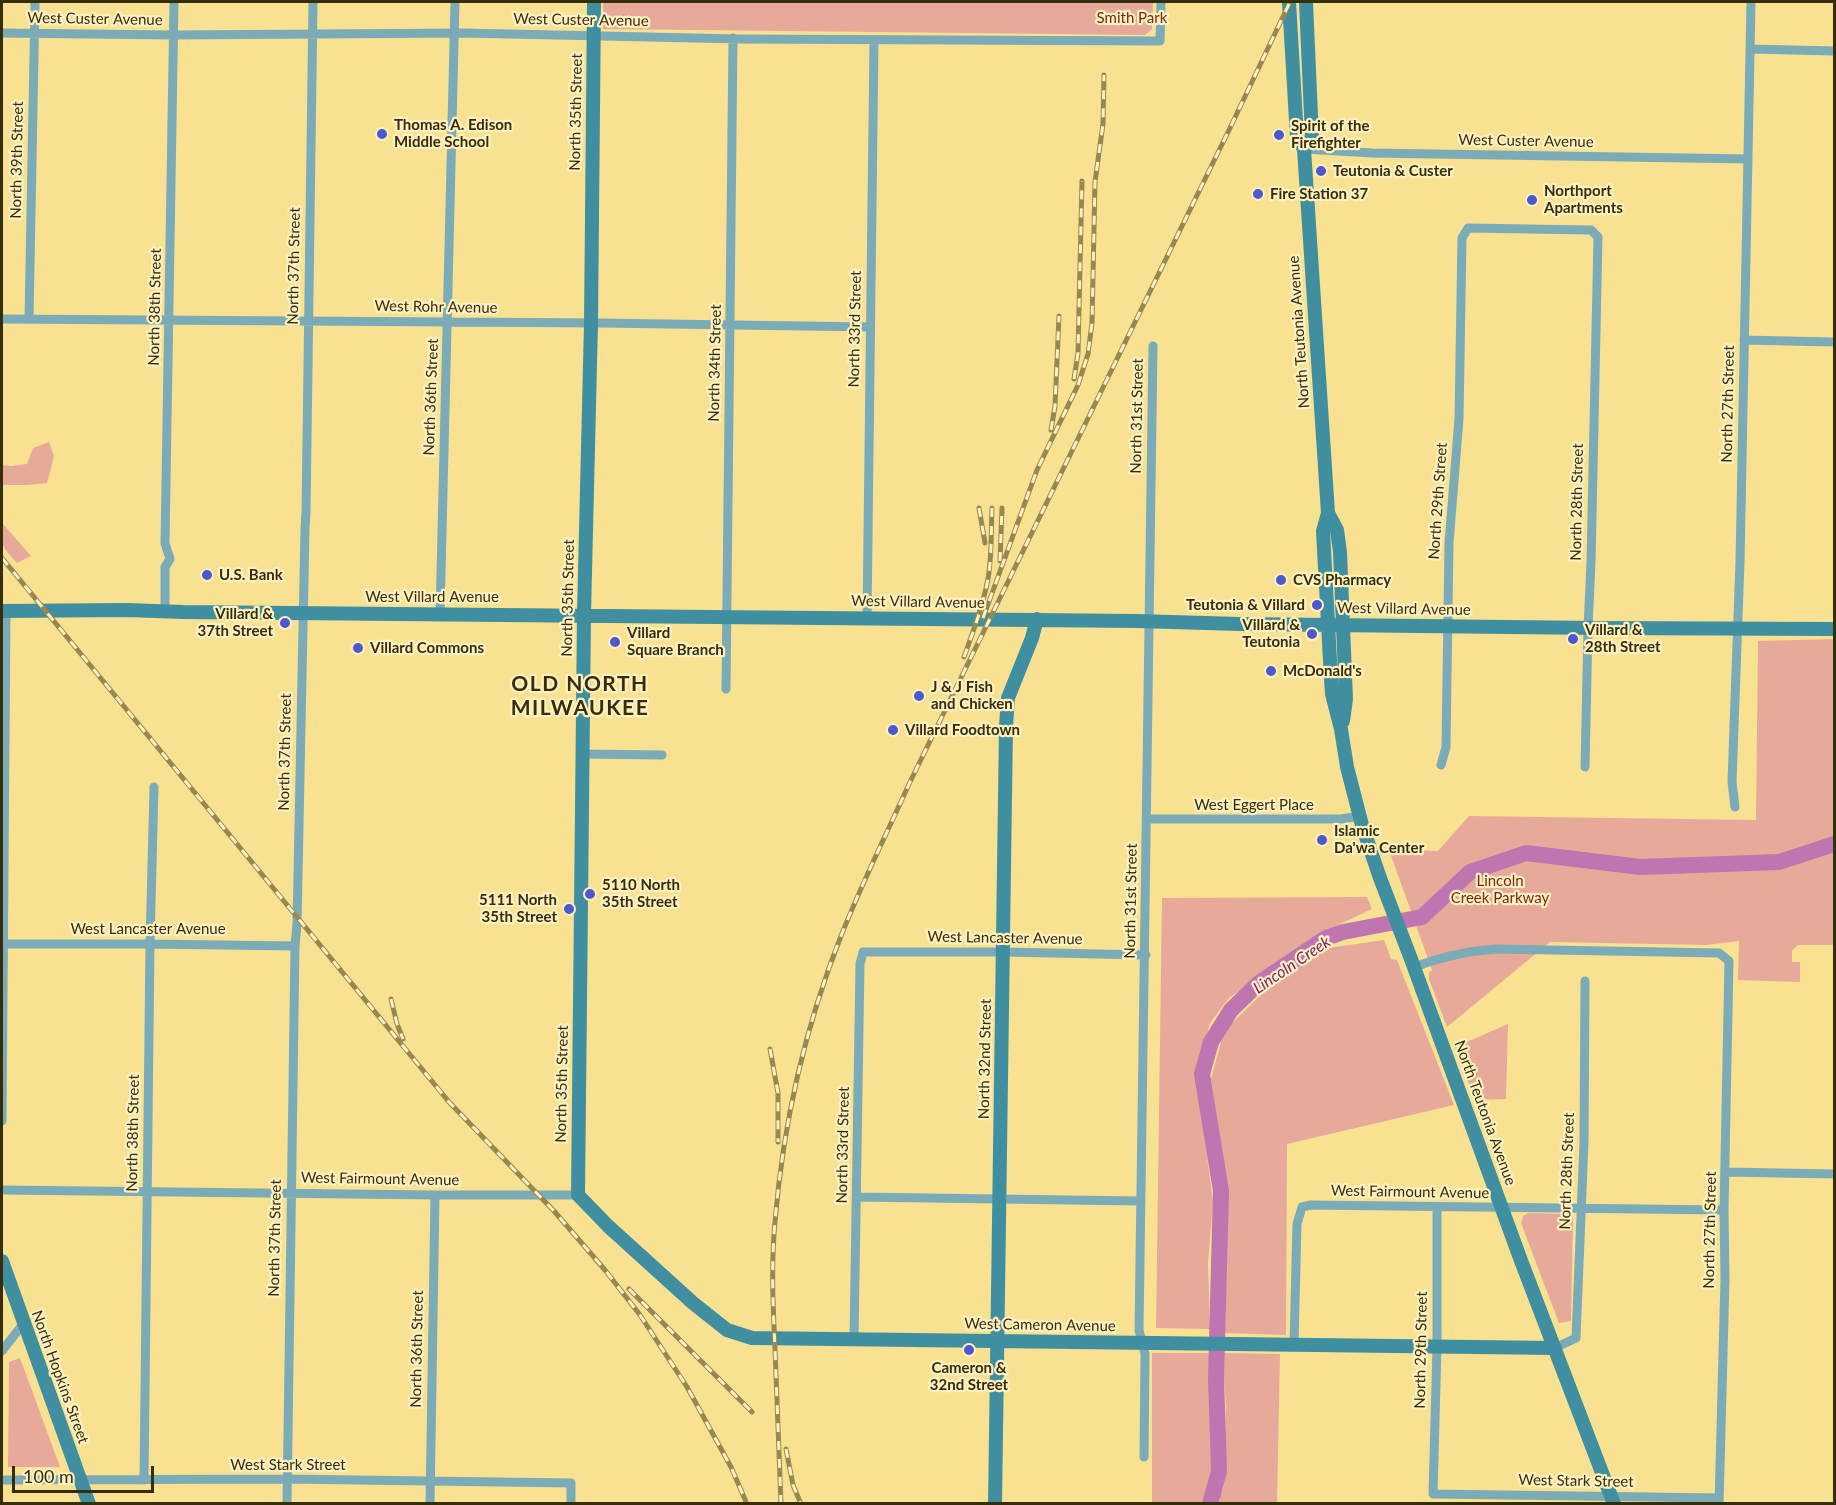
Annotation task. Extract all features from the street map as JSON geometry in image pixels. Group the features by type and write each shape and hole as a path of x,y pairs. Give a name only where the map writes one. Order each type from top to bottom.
{"street":[{"name":"North 39th Street","path":"29,319 35,2"},
{"name":"North 38th Street","path":"165,611 165,567 170,559 165,543 174,2"},
{"name":"North 37th Street","path":"287,1503 295,946 306,512 313,2"},
{"name":"North 36th Street","path":"440,613 454,2"},
{"name":"North 35th Street","path":"578,1195 582,754 591,323 594,2"},
{"name":"West Custer Avenue","path":"2,33 174,35 454,33 874,40 1160,41 1161,2"},
{"name":"North Teutonia Avenue","path":"1289,2 1298,137 1304,149 1328,513 1323,531 1332,694 1347,767 1380,878 1575,1404 1613,1500"},
{"name":"North Teutonia Avenue","path":"1304,149 1312,138 1306,2"},
{"name":"North 27th Street","path":"1736,807 1732,782 1740,550 1752,2"},
{"name":"North 34th Street","path":"726,689 733,38"},
{"name":"North 33rd Street","path":"867,618 874,40"},
{"path":"1751,49 1834,51"},
{"name":"West Custer Avenue","path":"1304,149 1372,153 1748,159"},
{"name":"North 29th Street","path":"1441,765 1446,747 1450,518 1459,419 1462,238 1468,228 1591,230 1598,237"},
{"name":"North 28th Street","path":"1585,767 1598,237"},
{"name":"West Rohr Avenue","path":"2,319 308,320 870,327"},
{"path":"1744,340 1834,342"},
{"name":"North 31st Street","path":"1144,1457 1145,1354 1139,1330 1153,346"},
{"name":"North Teutonia Avenue","path":"1328,513 1337,530 1340,552 1346,699 1341,729"},
{"path":"2,1121 4,611"},
{"name":"West Villard Avenue","path":"4,611 584,614 1588,628 1834,629"},
{"name":"North 32nd Street","path":"995,1503 1006,726 1008,698 1032,638 1036,619"},
{"path":"582,754 662,755"},
{"name":"North 38th Street","path":"144,1480 154,787"},
{"name":"West Eggert Place","path":"1148,819 1319,820 1360,816"},
{"name":"West Lancaster Avenue","path":"3,944 295,946"},
{"name":"North 27th Street","path":"1413,963 1468,951 1496,949 1719,953 1729,961 1724,1210 1725,1279 1719,1501"},
{"name":"North 33rd Street","path":"854,1339 860,964 863,952"},
{"name":"West Lancaster Avenue","path":"863,952 1146,955"},
{"name":"North 28th Street","path":"1555,1348 1576,1338 1582,1209 1585,981"},
{"path":"1726,1172 1834,1173"},
{"name":"West Fairmount Avenue","path":"2,1191 578,1195"},
{"name":"North 36th Street","path":"430,1503 435,1195"},
{"name":"West Cameron Avenue","path":"578,1195 625,1242 693,1303 727,1330 752,1338 1555,1348"},
{"path":"857,1197 1141,1201"},
{"name":"West Fairmount Avenue","path":"1294,1344 1297,1224 1302,1207 1724,1210"},
{"name":"North 29th Street","path":"1433,1494 1437,1347 1437,1207"},
{"name":"North Hopkins Street","path":"2,1261 89,1503"},
{"path":"2,1351 23,1324"},
{"name":"West Stark Street","path":"2,1480 287,1479 571,1483 571,1503"},
{"name":"West Stark Street","path":"1433,1494 1719,1501"}],"green space":[{"name":"Smith Park","path":"603,2 1153,2 1152,29 1145,35 603,29"},
{"path":"49,442 54,456 47,483 2,485 2,465 27,464 33,448"},
{"path":"2,522 31,556 17,563 3,545"},
{"name":"Lincoln Creek Parkway","path":"1834,639 1834,945 1798,945 1792,950 1792,962 1800,962 1800,982 1738,980 1739,941 1706,945 1550,942 1447,1027 1429,979 1429,972 1432,970 1389,850 1438,851 1469,816 1756,820 1758,641"},
{"path":"1367,897 1372,909 1319,934 1229,998 1210,1023 1196,1073 1213,1202 1208,1263 1210,1329 1156,1328 1162,898"},
{"path":"1384,940 1391,959 1397,960 1454,1105 1287,1144 1286,1335 1225,1333 1227,1184 1211,1079 1224,1031 1277,979 1320,949"},
{"path":"1508,1024 1506,1099 1475,1100 1455,1047"},
{"path":"1528,1213 1572,1216 1571,1321 1559,1323 1521,1223 1523,1216"},
{"path":"1152,1353 1210,1353 1213,1468 1204,1503 1152,1503"},
{"path":"1222,1353 1280,1354 1277,1503 1217,1503 1223,1488 1226,1406"},
{"path":"20,1358 60,1467 8,1467 9,1362"}],"waterway":[{"name":"Lincoln Creek","path":"1210,1504 1219,1471 1216,1378 1221,1191 1202,1074 1211,1042 1231,1010 1259,983 1326,938 1343,932 1422,917 1470,872 1526,853 1640,867 1779,862 1834,844"}],"railway":[{"path":"781,1504 773,1301 775,1222 790,1113 806,1041 828,970 857,897 910,782 1290,2"},
{"path":"983,618 1037,470 1078,385 1088,354 1092,323 1095,182 1103,124 1104,75"},
{"path":"1074,379 1078,353 1082,181"},
{"path":"1051,430 1055,406 1059,316"},
{"path":"979,508 985,543"},
{"path":"964,657 981,609 988,579 992,508"},
{"path":"1000,561 1002,508"},
{"path":"2,558 449,1102 554,1211 605,1270 640,1315 687,1387 731,1467 747,1504"},
{"path":"391,999 403,1039"},
{"path":"770,1049 778,1093 778,1142"},
{"path":"629,1289 752,1412"},
{"path":"786,1449 793,1485 801,1504"}],"place":[{"name":"Thomas A. Edison Middle School","path":"382,134"},
{"name":"Spirit of the Firefighter","path":"1279,135"},
{"name":"Teutonia & Custer","path":"1321,171"},
{"name":"Fire Station 37","path":"1258,194"},
{"name":"Northport Apartments","path":"1532,200"},
{"name":"U.S. Bank","path":"207,575"},
{"name":"CVS Pharmacy","path":"1281,580"},
{"name":"Teutonia & Villard","path":"1317,605"},
{"name":"Villard & 37th Street","path":"285,623"},
{"name":"Villard & Teutonia","path":"1312,634"},
{"name":"Villard & 28th Street","path":"1573,639"},
{"name":"Villard Square Branch","path":"615,642"},
{"name":"Villard Commons","path":"358,648"},
{"name":"McDonald's","path":"1271,671"},
{"name":"J & J Fish and Chicken","path":"919,696"},
{"name":"Villard Foodtown","path":"893,730"},
{"name":"Islamic Da'wa Center","path":"1322,840"},
{"name":"5110 North 35th Street","path":"590,894"},
{"name":"5111 North 35th Street","path":"569,909"},
{"name":"Cameron & 32nd Street","path":"969,1350"}],"district":[{"name":"OLD NORTH MILWAUKEE","path":"580,696"}]}
